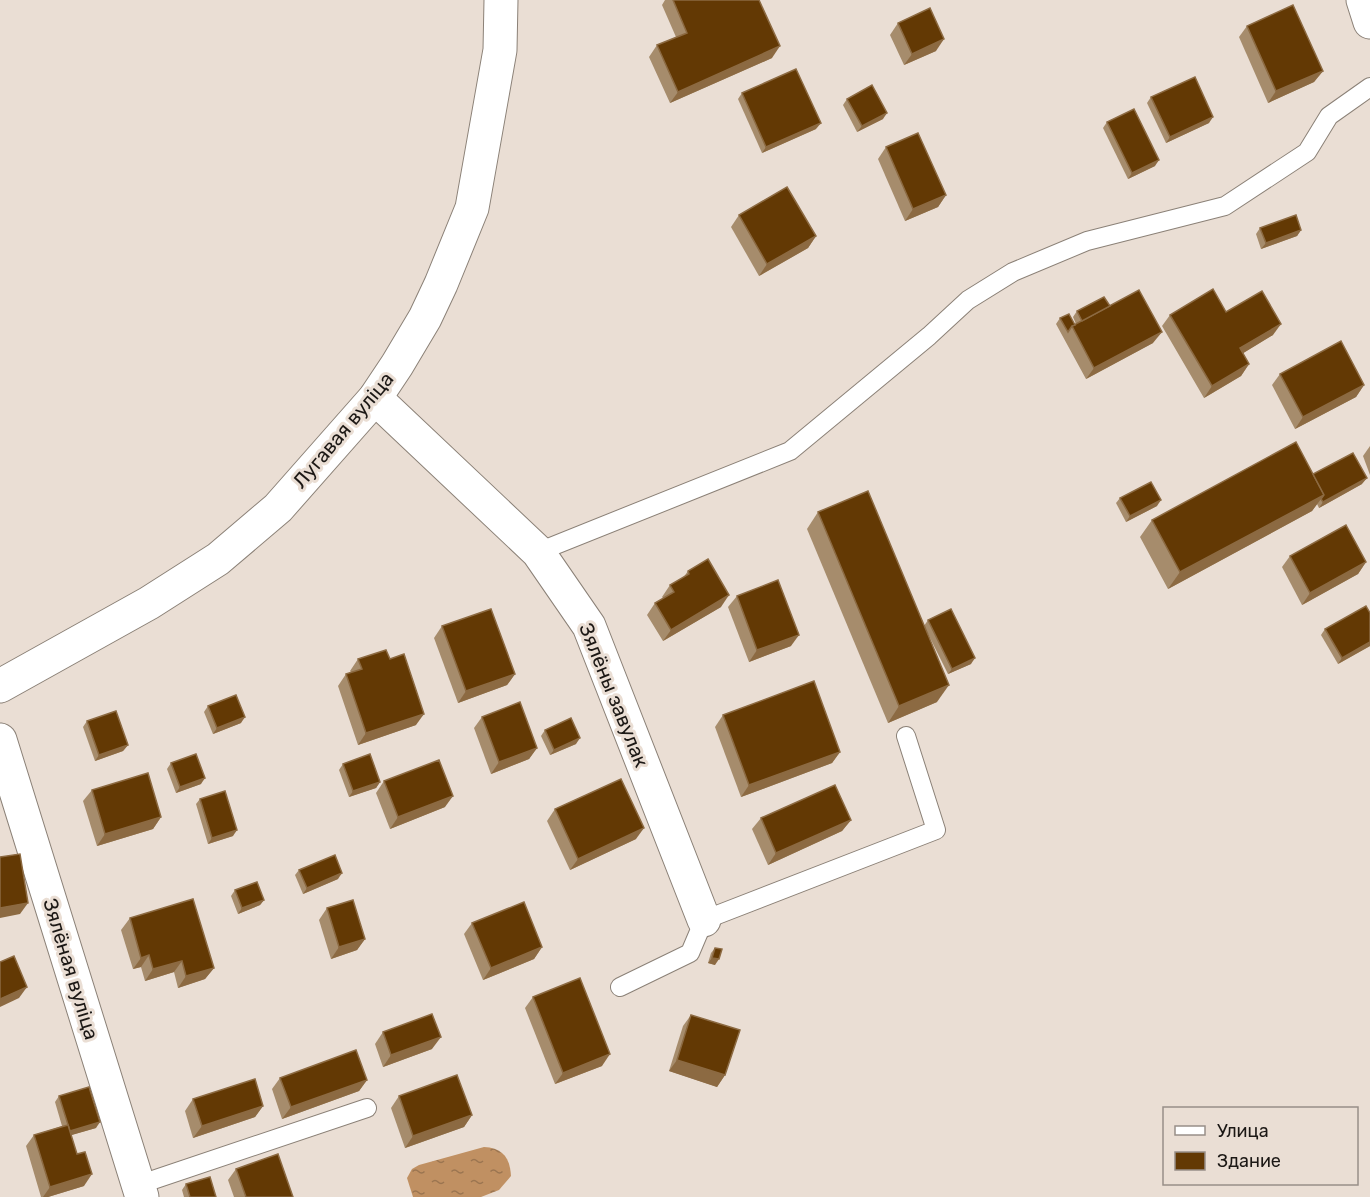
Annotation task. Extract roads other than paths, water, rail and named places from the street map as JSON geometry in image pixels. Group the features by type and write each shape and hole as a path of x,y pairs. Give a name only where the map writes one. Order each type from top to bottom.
{"street":[{"name":"Лугавая вуліца","path":"0,686 149,603 218,559 278,508 375,398 398,365 425,318 472,208 500,50 501,0"},
{"path":"1363,0 1370,22"},
{"name":"Зялёны завулак","path":"375,398 538,552 589,626 704,920"},
{"name":"Зялёная вуліца","path":"0,740 140,1191"}],"lane":[{"path":"538,552 790,452 986,288 1013,272 1087,241 1225,206 1307,152 1329,116 1370,87"},
{"path":"620,987 690,953 704,920 936,830 906,736"},
{"path":"140,1191 367,1108"}],"water":[{"path":"484,1147 501,1152 509,1164 511,1176 499,1190 481,1197 413,1197 407,1178 412,1169"}]}
